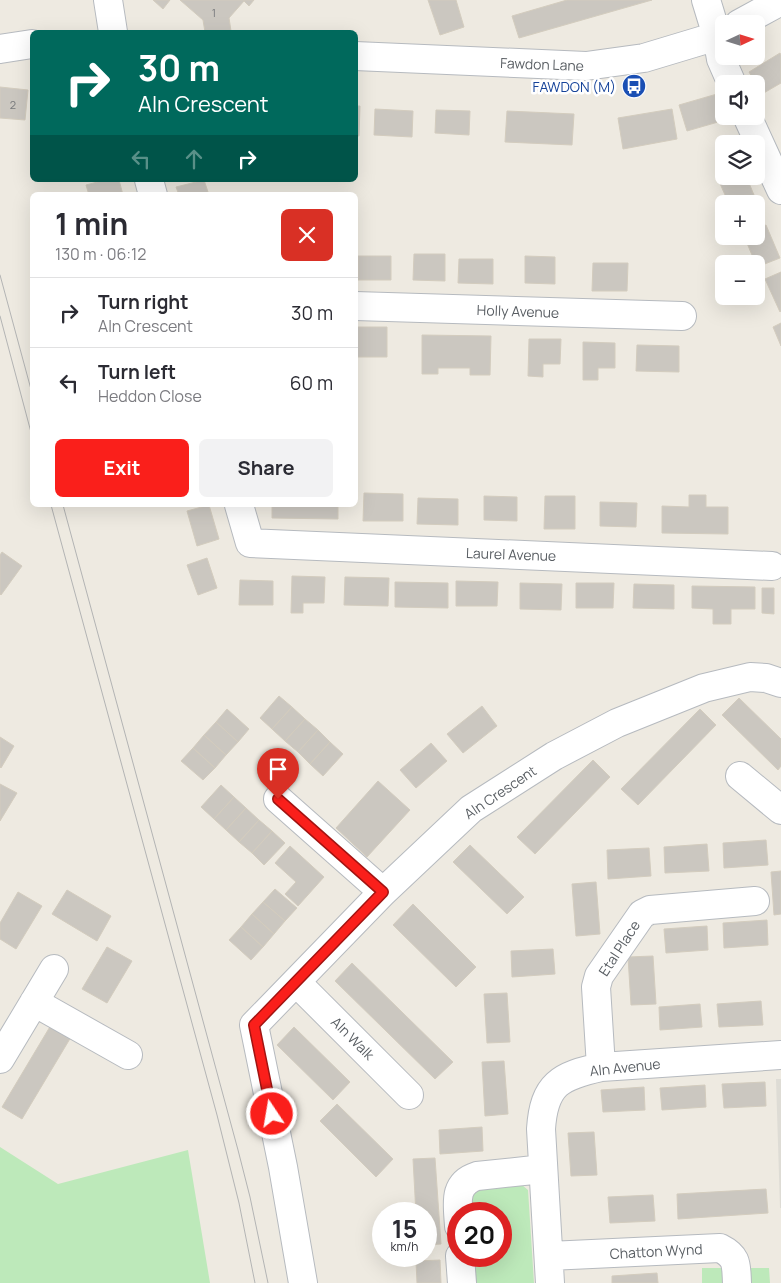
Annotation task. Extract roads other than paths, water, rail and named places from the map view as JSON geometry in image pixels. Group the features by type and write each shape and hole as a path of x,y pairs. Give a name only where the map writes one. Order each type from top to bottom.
{"street":[{"path":"108,0 113,30"},
{"path":"706,0 716,15"},
{"name":"Fawdon Lane","path":"756,15 781,1"},
{"name":"Fawdon Lane","path":"358,56 586,66 644,58 715,35"},
{"path":"0,49 30,44"},
{"path":"751,125 781,190"},
{"name":"Holly Avenue","path":"358,306 682,316"},
{"name":"Laurel Avenue","path":"240,507 250,543 772,566"},
{"name":"Aln Crescent","path":"303,1283 283,1167 254,1025 383,892 471,809 554,756 617,723 704,688 750,677 766,678 781,683"},
{"path":"740,776 781,810"},
{"path":"278,799 383,892"},
{"name":"Etal Place","path":"600,1067 596,987 599,976 642,914 650,910 755,901"},
{"path":"1,1057 54,969"},
{"name":"Aln Walk","path":"296,982 409,1095"},
{"path":"34,1002 128,1055"},
{"name":"Aln Avenue","path":"550,1283 540,1129 546,1098 554,1086 564,1078 600,1067 781,1055"},
{"path":"458,1202 458,1192 462,1183 468,1179 477,1176 543,1169"},
{"name":"Chatton Wynd","path":"549,1256 720,1248 730,1253 736,1262 737,1283"},
{"path":"461,1267 462,1283"}],"tram line":[{"path":"0,275 30,386"},
{"path":"0,316 30,428"},
{"path":"52,507 217,1115 239,1203 255,1283"},
{"path":"64,507 238,1150 268,1283"}],"place":[{"name":"FAWDON (M)","path":"634,86"}]}
